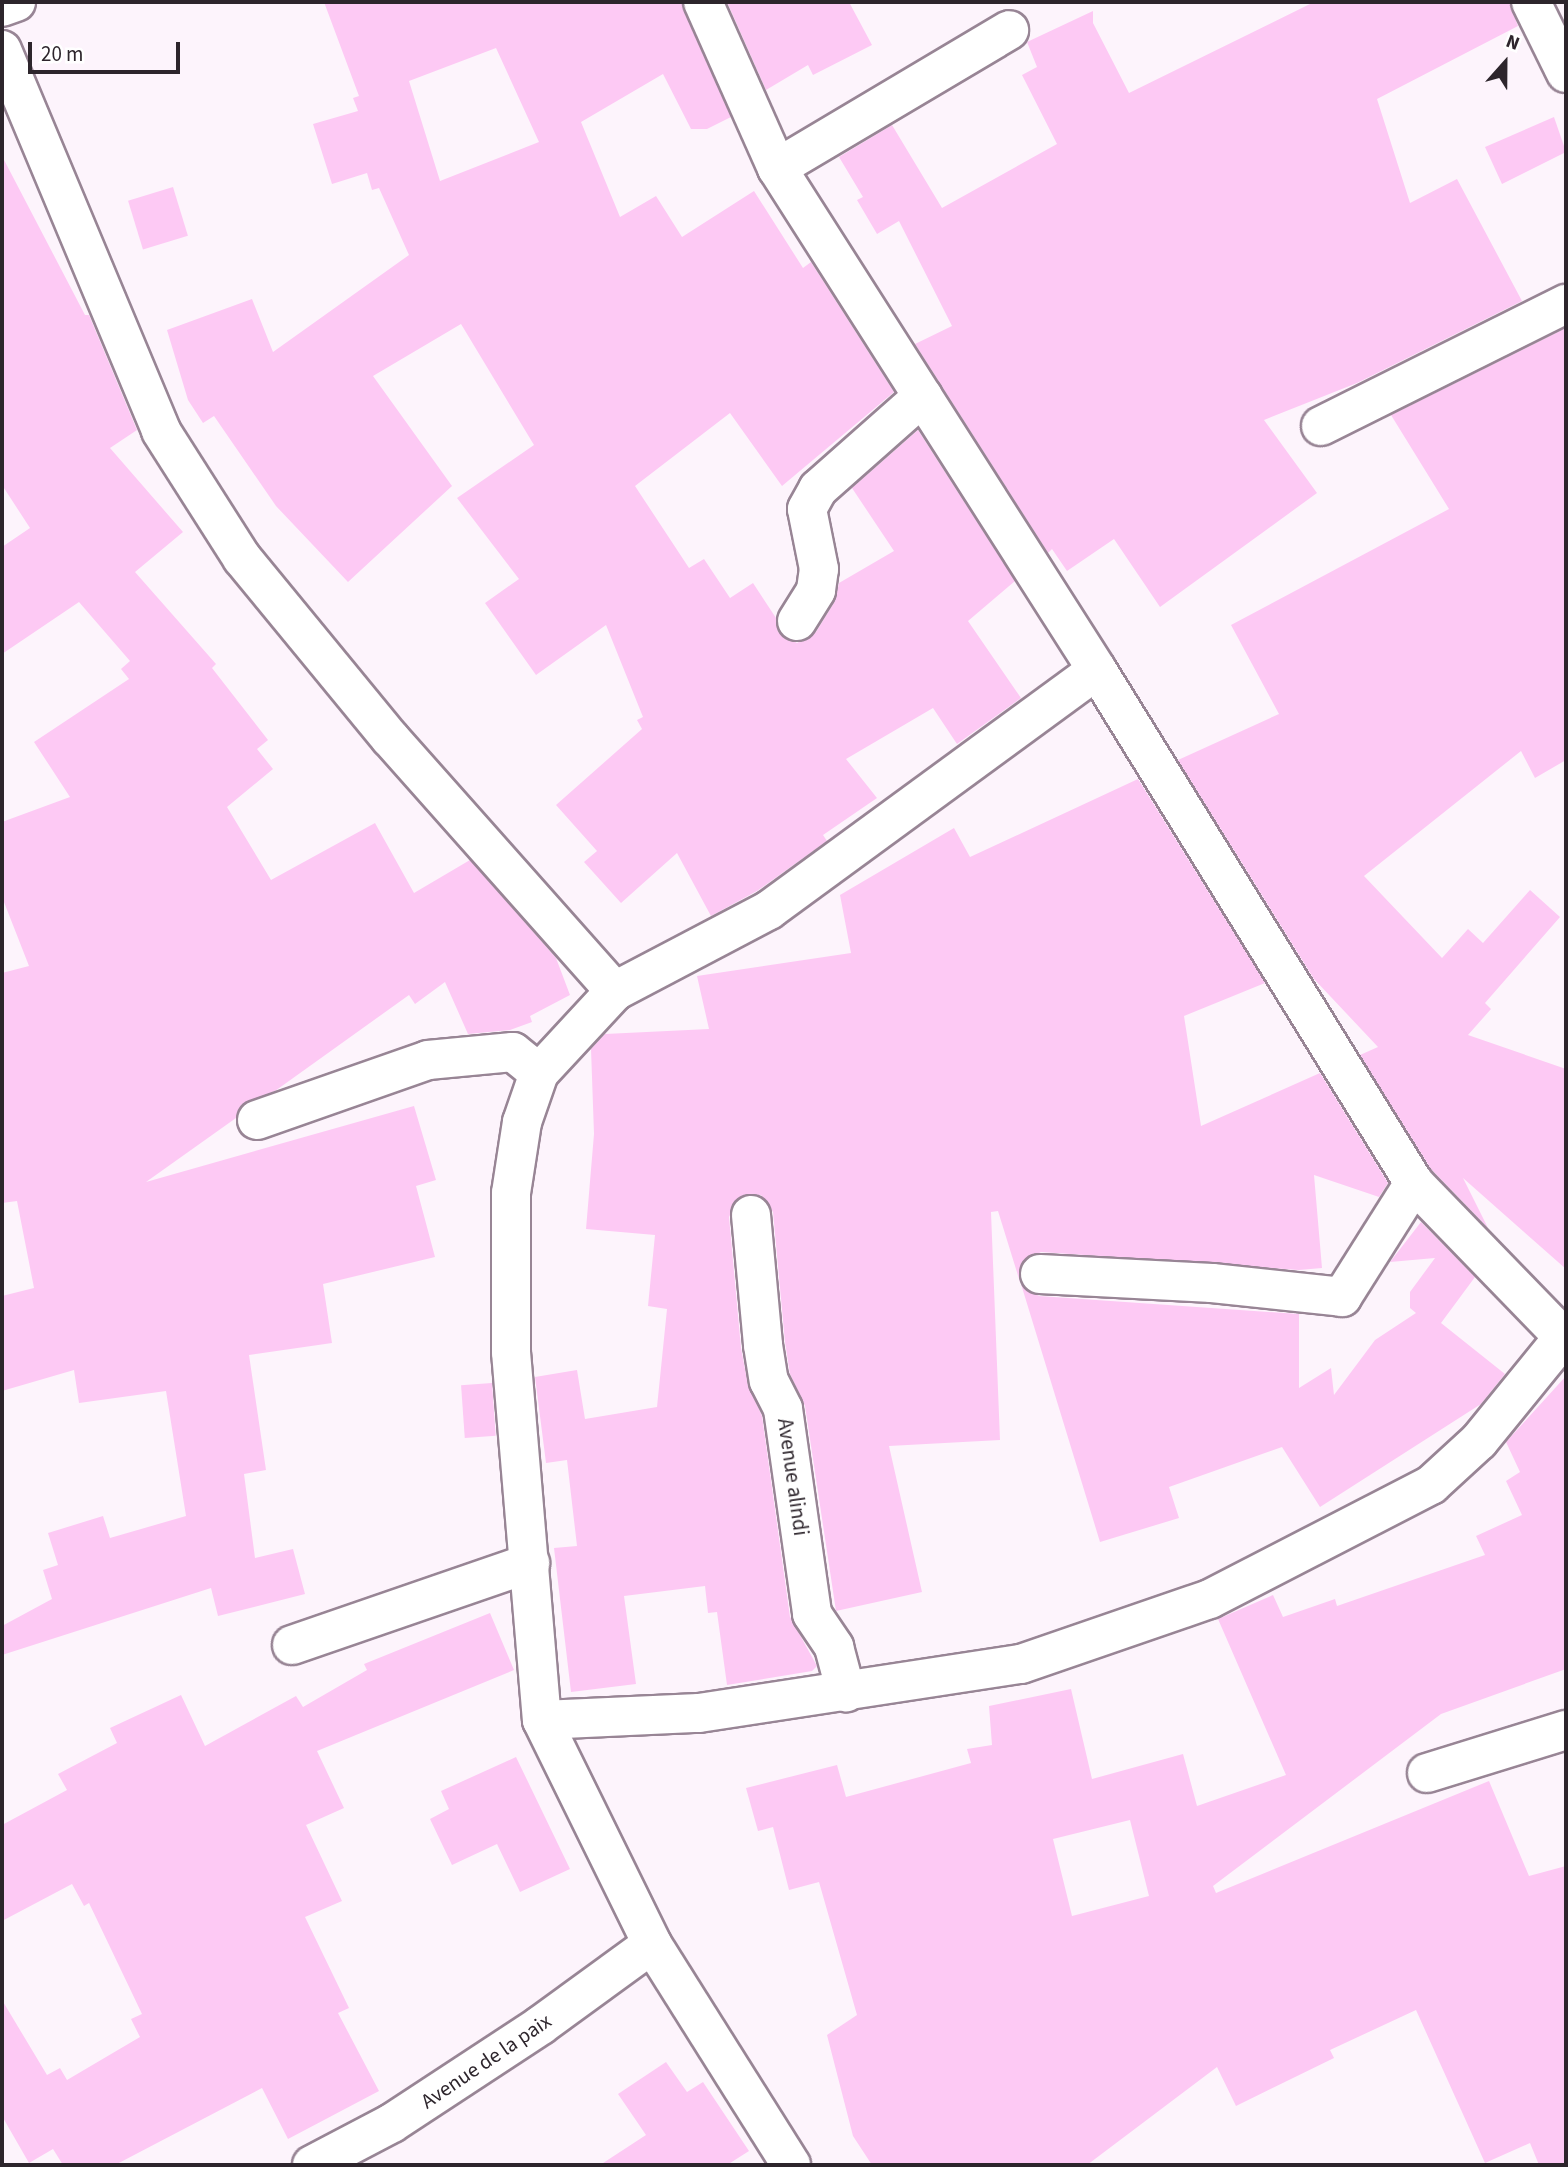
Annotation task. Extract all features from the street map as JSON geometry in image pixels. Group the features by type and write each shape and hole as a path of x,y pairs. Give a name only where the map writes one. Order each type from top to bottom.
{"street":[{"path":"2,7 16,2"},
{"path":"542,1720 699,1713 1021,1664 1210,1599 1337,1536 1431,1485 1479,1441 1565,1336 1415,1182 1097,670 777,168 704,2"},
{"path":"1531,2 1566,73"},
{"path":"777,168 1009,30"},
{"path":"2,51 161,431 242,558 390,738 615,991"},
{"path":"1321,426 1566,304"},
{"path":"797,621 816,590 819,569 807,509 818,489 923,396"},
{"path":"792,2165 652,1944 542,1720 511,1352 511,1193 522,1122 539,1073 615,991 769,910 1097,670"},
{"path":"257,1120 428,1060 513,1052 539,1073"},
{"path":"1040,1274 1212,1283 1342,1297 1415,1182"},
{"name":"Avenue alindi","path":"751,1215 761,1332 769,1381 783,1409 812,1614 834,1647 846,1692"},
{"path":"292,1644 530,1563"},
{"path":"1427,1773 1566,1730"},
{"name":"Avenue de la paix","path":"312,2165 415,2108 652,1944"}],"building":[{"path":"324,2 681,2 731,117 707,129 691,129 663,74 581,122 620,217 656,196 682,237 754,191 803,268 811,262 894,392 782,486 730,413 635,486 689,568 704,559 730,598 753,583 776,618 778,632 797,643 816,632 835,601 839,583 894,551 852,488 918,430 1015,581 968,621 1021,698 957,744 933,708 846,759 877,798 823,835 827,841 757,891 711,916 677,853 621,903 584,862 597,851 556,805 642,729 637,720 643,717 606,625 536,675 485,603 519,579 457,498 534,445 461,324 373,376 452,486 348,582 276,506 214,416 203,423 188,400 167,330 252,299 273,352 409,255 379,188 372,190 367,173 332,184 313,124 358,111 353,98 359,96","holes":["496,48 539,142 440,181 409,81"]},
{"path":"727,2 849,2 872,45 813,75 808,65 766,90"},
{"path":"1314,2 1509,2 1518,26 1377,99 1410,203 1457,179 1522,301 1357,383 1264,420 1317,493 1160,607 1114,539 1067,571 1052,549 1048,553 915,344 952,326 899,221 877,234 857,200 863,197 839,157 892,125 942,208 1057,144 1022,75 1037,67 1027,42 1093,11 1093,23 1129,93"},
{"path":"1554,117 1566,152 1502,184 1485,147"},
{"path":"2,156 85,315 89,315 137,430 110,448 183,532 135,572 216,664 212,668 268,740 257,749 273,769 227,807 271,880 375,823 414,893 470,860 556,958 570,995 530,1016 532,1022 510,1030 468,1034 445,982 415,1004 409,995 275,1091 241,1105 236,1118 146,1182 414,1106 436,1180 416,1186 435,1257 323,1284 332,1343 249,1355 266,1470 244,1474 255,1558 293,1549 305,1594 218,1616 211,1588 2,1655 2,1626 52,1599 43,1570 58,1565 48,1533 103,1516 110,1538 186,1516 166,1391 79,1403 74,1370 2,1391 2,1296 34,1288 17,1201 2,1203 2,973 29,966 2,897 2,822 70,797 34,742 129,679 121,669 130,661 79,602 2,654 2,547 30,528 2,485"},
{"path":"173,187 188,236 143,250 128,201"},
{"path":"1566,328 1566,760 1535,778 1521,751 1364,876 1442,958 1468,929 1483,943 1530,890 1560,917 1485,1003 1491,1009 1468,1035 1566,1069 1566,1269 1463,1178 1488,1228 1431,1169 1360,1055 1378,1047 1314,979 1178,760 1279,714 1231,625 1449,509 1391,415"},
{"path":"1138,779 1265,983 1184,1016 1201,1126 1320,1073 1388,1183 1379,1197 1314,1175 1322,1268 1299,1270 1041,1252 1022,1262 1020,1282 998,1211 991,1212 1000,1440 889,1446 922,1592 836,1611 805,1406 790,1374 773,1212 761,1195 739,1197 729,1217 741,1348 748,1385 762,1416 790,1617 817,1666 812,1671 727,1685 717,1612 708,1613 705,1586 624,1596 636,1684 571,1692 554,1548 577,1546 567,1460 546,1463 535,1377 577,1370 585,1419 657,1407 667,1309 648,1306 655,1235 586,1229 594,1134 591,1049 605,1034 709,1029 697,976 851,953 840,895 954,828 970,857"},
{"path":"1421,1222 1475,1277 1441,1323 1505,1374 1481,1404 1320,1507 1282,1447 1169,1487 1179,1518 1100,1542 1021,1284 1039,1296 1299,1314 1299,1388 1331,1368 1334,1395 1375,1340 1416,1313 1410,1308 1410,1292 1435,1258 1390,1262"},
{"path":"1566,1376 1566,1669 1441,1714 1213,1886 1216,1893 1489,1781 1529,1876 1566,1866 1566,2165 1539,2165 1530,2143 1485,2163 1416,2010 1330,2050 1334,2058 1236,2106 1217,2067 1087,2165 872,2165 853,2136 827,2035 857,2015 819,1882 789,1890 773,1827 758,1831 746,1788 837,1765 846,1797 971,1763 967,1749 992,1745 989,1706 1071,1689 1092,1779 1183,1754 1197,1806 1286,1775 1218,1619 1273,1595 1283,1617 1335,1599 1337,1606 1485,1555 1476,1536 1522,1515 1506,1481 1520,1472 1506,1442","holes":["1130,1820 1149,1896 1072,1916 1053,1839"]},
{"path":"492,1383 496,1436 465,1438 461,1385"},
{"path":"490,1613 514,1670 317,1751 344,1808 306,1825 342,1901 305,1917 349,2008 338,2013 379,2091 288,2139 262,2088 115,2165 63,2165 53,2149 29,2163 2,2116 2,2000 47,2075 60,2068 67,2080 140,2037 131,2019 142,2014 89,1903 84,1906 72,1884 2,1921 2,1825 67,1790 58,1774 117,1743 110,1728 181,1695 205,1746 296,1696 303,1707 367,1670 364,1664"},
{"path":"516,1757 570,1869 520,1892 497,1844 452,1865 430,1819 449,1809 441,1791"},
{"path":"666,2062 687,2092 703,2082 749,2151 727,2165 600,2165 646,2135 618,2094"}]}
